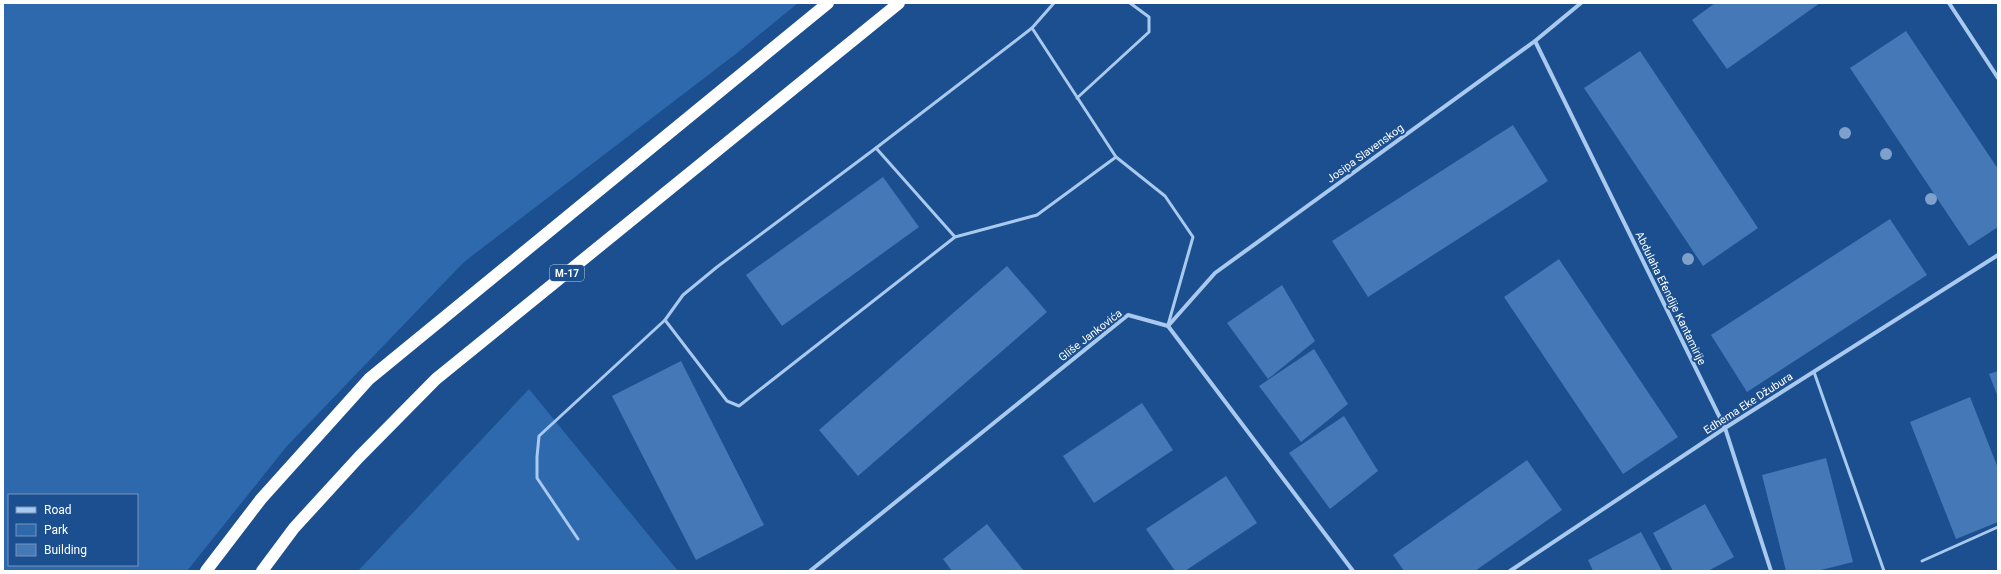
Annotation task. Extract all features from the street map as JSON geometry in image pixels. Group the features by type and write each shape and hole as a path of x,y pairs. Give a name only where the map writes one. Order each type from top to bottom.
{"highway":[{"path":"206,571 261,499 369,379 828,3"},
{"name":"M-17","path":"262,571 294,528 359,457 436,379 899,3"}],"street":[{"name":"Josipa Slavenskog","path":"1168,326 1215,273 1534,41 1581,3"},
{"path":"1949,3 1998,78"},
{"name":"Abdulaha Efendije Kantamirije","path":"1534,41 1725,428 1771,571"},
{"name":"Edhema Eke Džubura","path":"1510,571 1725,428 1998,255"},
{"name":"Gliše Jankovića","path":"810,571 1128,315 1168,326"},
{"path":"1168,326 1353,571"}],"lane":[{"path":"578,539 537,478 536,457 539,436 665,320 683,295 717,267 876,148 1032,28 1054,3"},
{"path":"1078,98 1149,32 1149,18 1130,3"},
{"path":"1032,28 1116,156 1165,196 1193,237 1168,326"},
{"path":"876,148 955,237"},
{"path":"665,320 727,401 739,406 955,237 1037,215 1116,156"},
{"path":"1814,372 1884,571"},
{"path":"1922,562 1998,528"}],"green space":[{"path":"3,3 798,3 737,53 464,262 287,446 187,571 3,571"},
{"path":"529,389 678,571 358,571"}],"building":[{"path":"1715,3 1820,3 1727,69 1692,20"},
{"path":"1906,31 1998,169 1998,227 1969,246 1850,68"},
{"path":"1640,51 1758,228 1703,266 1584,88"},
{"path":"1513,125 1548,181 1368,297 1332,241"},
{"path":"883,177 919,227 782,326 746,275"},
{"path":"1890,219 1927,275 1747,392 1711,335"},
{"path":"1559,259 1678,437 1623,474 1504,297"},
{"path":"1007,266 1047,312 858,476 819,430"},
{"path":"1282,285 1315,341 1268,379 1227,323"},
{"path":"1314,349 1348,404 1301,442 1259,386"},
{"path":"681,361 764,525 696,560 612,396"},
{"path":"1998,371 1998,397 1989,374"},
{"path":"1970,397 1998,468 1998,522 1956,539 1910,422"},
{"path":"1142,403 1173,450 1094,503 1063,456"},
{"path":"1344,416 1378,471 1330,509 1289,453"},
{"path":"1826,458 1853,562 1817,571 1786,571 1762,475"},
{"path":"1527,460 1562,510 1475,571 1404,571 1393,555"},
{"path":"1226,476 1257,523 1185,571 1175,571 1146,529"},
{"path":"1705,504 1734,557 1708,571 1673,571 1653,533"},
{"path":"987,524 1024,571 952,571 943,559"},
{"path":"1641,532 1662,571 1593,571 1588,560"}]}
